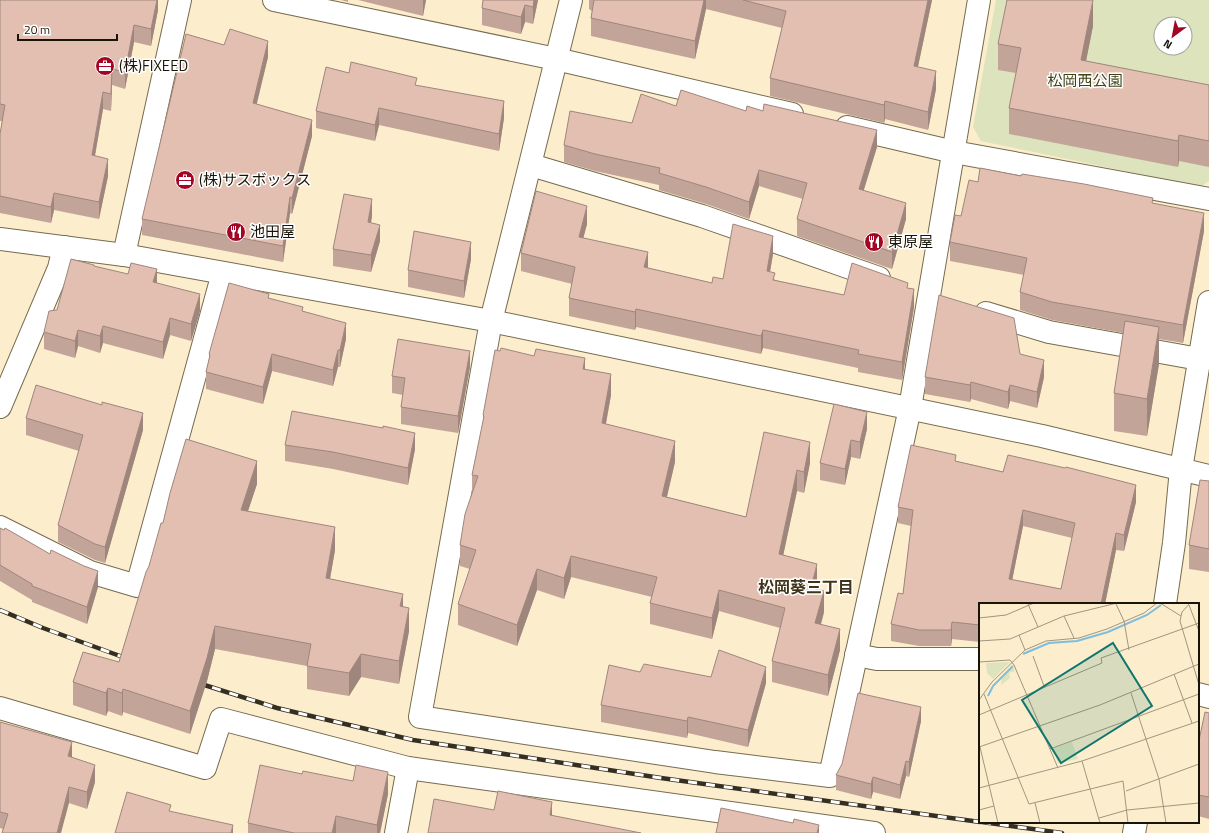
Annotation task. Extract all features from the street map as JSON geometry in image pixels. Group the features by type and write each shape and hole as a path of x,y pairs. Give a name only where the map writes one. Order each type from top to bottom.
{"street":[{"path":"124,255 180,0"},
{"path":"274,0 556,59 808,118"},
{"path":"571,0 491,321 420,717 716,762 830,776 910,408 954,152 978,0"},
{"path":"831,123 954,152 1209,199"},
{"path":"531,165 702,216 929,295 1049,332 1200,359"},
{"path":"0,239 124,255 491,321 1042,436 1209,476"},
{"path":"0,407 59,268 64,248"},
{"path":"0,527 90,572 137,586 223,273"},
{"path":"1166,603 1174,543 1181,469 1209,302"},
{"path":"856,655 877,658 979,658"},
{"path":"1199,694 1209,697"},
{"path":"0,708 205,768 221,719 408,768 874,833"},
{"path":"396,833 408,768"},
{"path":"1134,833 1136,823"}],"green space":[{"name":"松岡西公園","path":"996,0 1209,0 1209,181 1200,187 981,141 973,127"}],"building":[{"path":"0,0 157,0 151,29 134,25 125,72 112,69 111,94 103,92 92,155 108,159 99,202 54,193 51,207 0,196 0,134 5,105 0,104"},
{"path":"483,0 534,0 533,7 525,5 521,17 482,8"},
{"path":"594,0 704,0 695,41 591,18"},
{"path":"743,0 928,0 914,66 936,71 928,112 885,101 884,105 770,78 786,11"},
{"path":"1007,0 1093,0 1081,60 1209,85 1209,141 1179,135 1178,141 1009,108 1021,48 998,44"},
{"path":"230,29 268,41 253,103 312,120 292,198 290,197 283,246 142,219 186,34 224,45"},
{"path":"351,62 417,78 415,85 504,101 499,134 379,108 375,125 316,111 326,67 349,73"},
{"path":"681,90 746,111 747,106 763,111 764,104 877,130 859,189 906,203 892,252 797,219 807,183 759,170 749,202 659,173 660,168 595,154 564,145 570,111 632,123 641,94 676,106"},
{"path":"980,168 1021,176 1022,174 1084,184 1153,198 1152,203 1204,213 1183,325 1052,302 1020,292 1027,258 950,242 955,215 961,216 969,180 978,182"},
{"path":"536,191 587,206 579,237 648,252 644,267 712,283 713,277 723,279 733,224 773,236 767,271 775,273 773,280 844,295 852,263 908,283 907,288 914,289 902,362 858,354 859,350 763,330 761,336 636,309 635,312 569,298 575,267 521,253"},
{"path":"344,194 372,199 368,222 380,225 371,255 333,249"},
{"path":"414,231 471,242 464,281 408,270"},
{"path":"71,259 128,274 131,263 157,269 153,282 200,294 191,324 170,318 163,342 103,326 100,336 78,330 75,341 44,332 49,311 57,310"},
{"path":"229,283 269,294 268,298 303,307 302,311 346,323 340,350 338,350 333,370 272,354 263,387 206,372 209,354"},
{"path":"939,295 1014,318 1020,354 1044,360 1037,392 1010,385 1008,392 971,382 970,385 925,377"},
{"path":"1125,321 1159,327 1147,399 1114,393"},
{"path":"398,339 470,351 458,416 401,407 405,378 392,376"},
{"path":"501,348 534,356 536,349 585,358 583,369 611,374 602,423 675,441 662,496 746,517 764,432 810,442 804,472 797,470 779,554 817,564 811,588 824,591 815,623 840,629 828,675 772,661 785,608 719,590 712,618 650,603 657,577 571,556 564,578 537,569 517,625 458,604 476,550 460,545 465,514 478,476 472,475 495,350 500,351"},
{"path":"36,385 102,405 102,402 143,413 105,547 95,544 58,525 83,435 26,418"},
{"path":"834,404 867,412 860,442 851,440 845,469 820,463"},
{"path":"292,411 383,428 383,426 415,433 408,468 333,452 285,445"},
{"path":"186,439 257,461 241,510 335,527 326,578 403,594 400,606 409,608 399,661 361,654 349,673 307,666 311,644 215,626 207,658 190,711 123,689 122,693 108,688 106,693 73,682 83,652 119,662 161,523 163,523"},
{"path":"911,445 956,455 955,461 1003,472 1008,455 1066,467 1136,485 1124,535 1116,533 1101,603 979,603 979,625 952,622 951,630 919,630 891,624 898,593 903,594 913,510 898,507","holes":["1023,510 1075,523 1061,589 1009,579"]},
{"path":"1200,480 1209,481 1209,549 1189,545"},
{"path":"0,528 4,530 5,528 50,554 51,550 98,571 87,607 32,586 32,584 0,565"},
{"path":"719,650 766,667 748,730 688,717 687,721 601,705 609,665 640,672 644,664 711,677"},
{"path":"858,693 921,707 909,762 906,761 900,785 873,777 871,784 836,775 842,764"},
{"path":"1205,712 1209,713 1209,797 1199,795 1199,740"},
{"path":"0,722 72,742 68,756 95,765 87,792 69,787 57,833 2,833 8,814 0,812"},
{"path":"260,765 302,774 303,771 353,781 356,765 388,772 377,825 336,816 332,833 294,833 248,823"},
{"path":"498,791 552,802 550,815 641,833 428,833 434,799 494,810"},
{"path":"127,792 171,805 169,811 233,825 231,833 115,833"},
{"path":"721,808 793,823 794,819 819,825 817,833 716,833"}],"railway":[{"path":"0,610 43,628 131,660"},
{"path":"195,682 277,708 413,740 661,778 979,822"},
{"path":"989,823 1062,833"}],"place":[{"name":"(株)FIXEED","path":"105,66"},
{"name":"(株)サスボックス","path":"185,180"},
{"name":"池田屋","path":"236,232"},
{"name":"東原屋","path":"874,242"}],"district":[{"name":"松岡葵三丁目","path":"806,587"}]}
